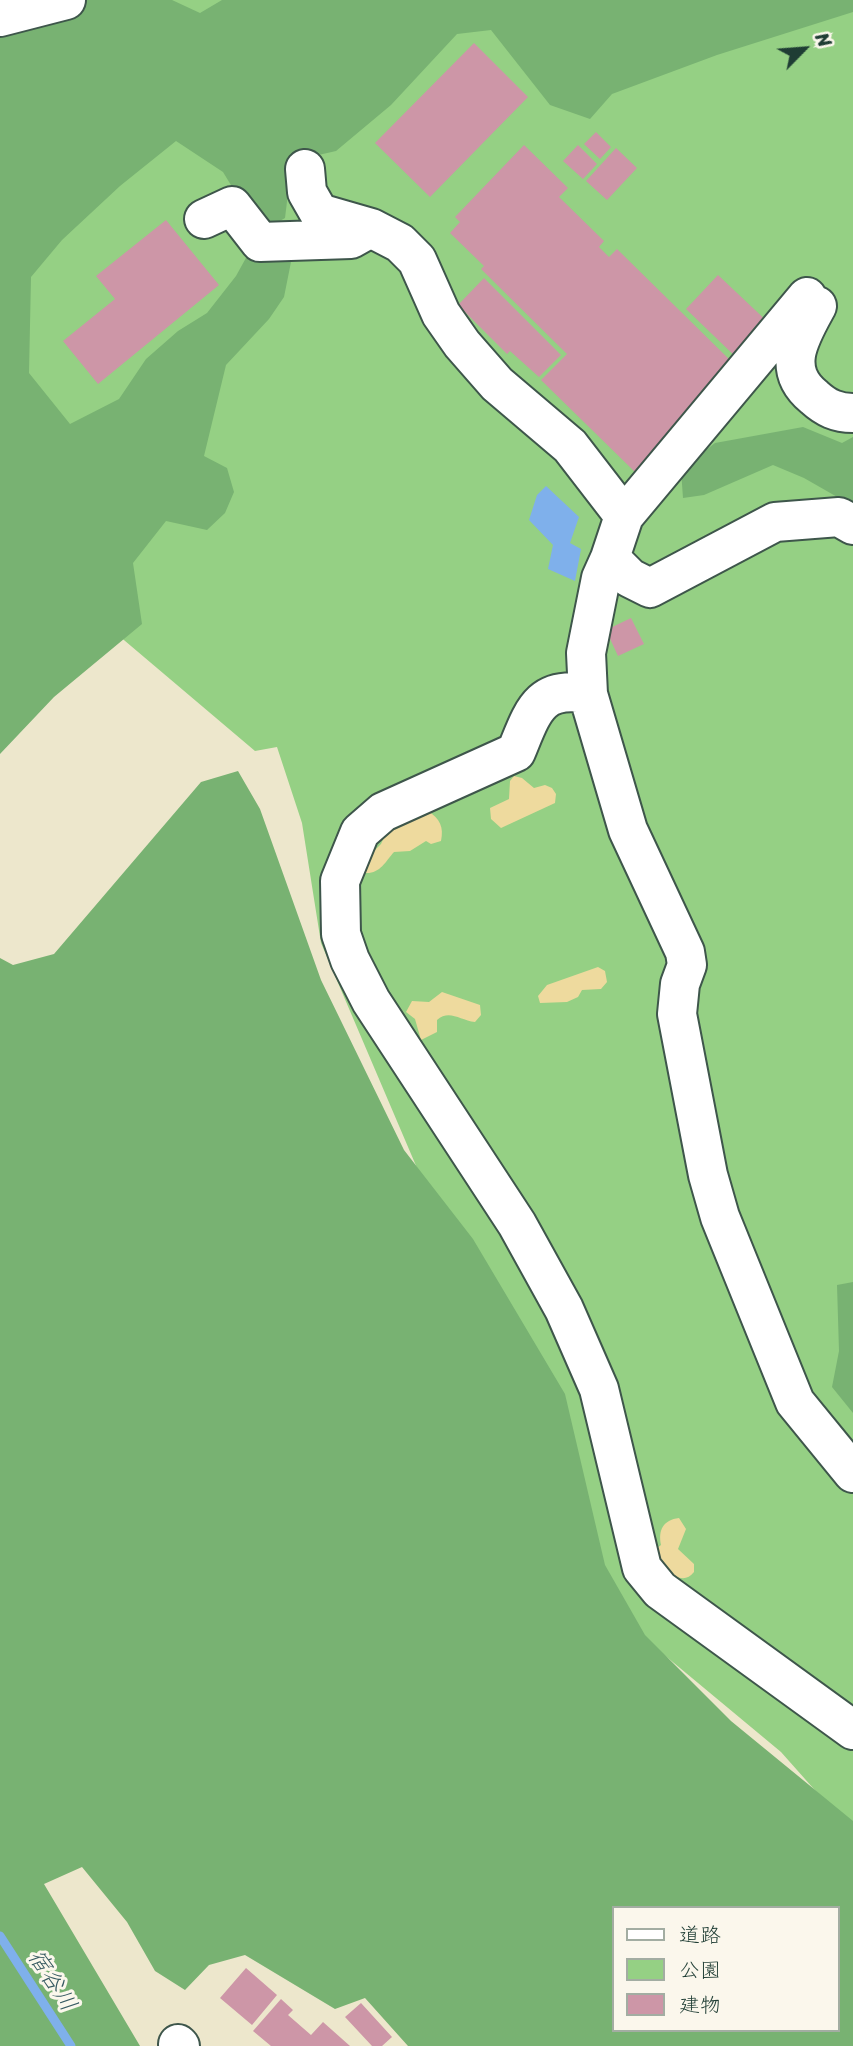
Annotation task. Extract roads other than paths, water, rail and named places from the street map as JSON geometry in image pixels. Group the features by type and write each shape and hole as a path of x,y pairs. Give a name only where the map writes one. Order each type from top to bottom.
{"street":[{"path":"0,17 66,0"},
{"path":"305,169 307,192 319,213 371,228 400,243 416,260 440,314 462,344 497,384 570,446 624,516"},
{"path":"204,219 232,205 260,242 351,239 371,228"},
{"path":"853,413 841,413 825,406 802,387 794,368 799,340 812,301 624,516 601,578 586,653 588,694 628,830 685,952 687,965 680,984 677,1014 708,1175 720,1217 795,1402 853,1473"},
{"path":"610,558 630,579 650,588 775,522 839,517 853,525"},
{"path":"588,694 564,690 550,694 535,712 516,752 383,812 360,832 340,881 341,934 350,960 371,1001 517,1224 564,1309 599,1389 642,1568 660,1590 853,1730"}],"water":[{"path":"546,486 579,517 570,543 581,549 575,581 548,569 553,545 529,520 537,495"}],"waterway":[{"name":"宿谷川","path":"0,1936 71,2046"}]}
